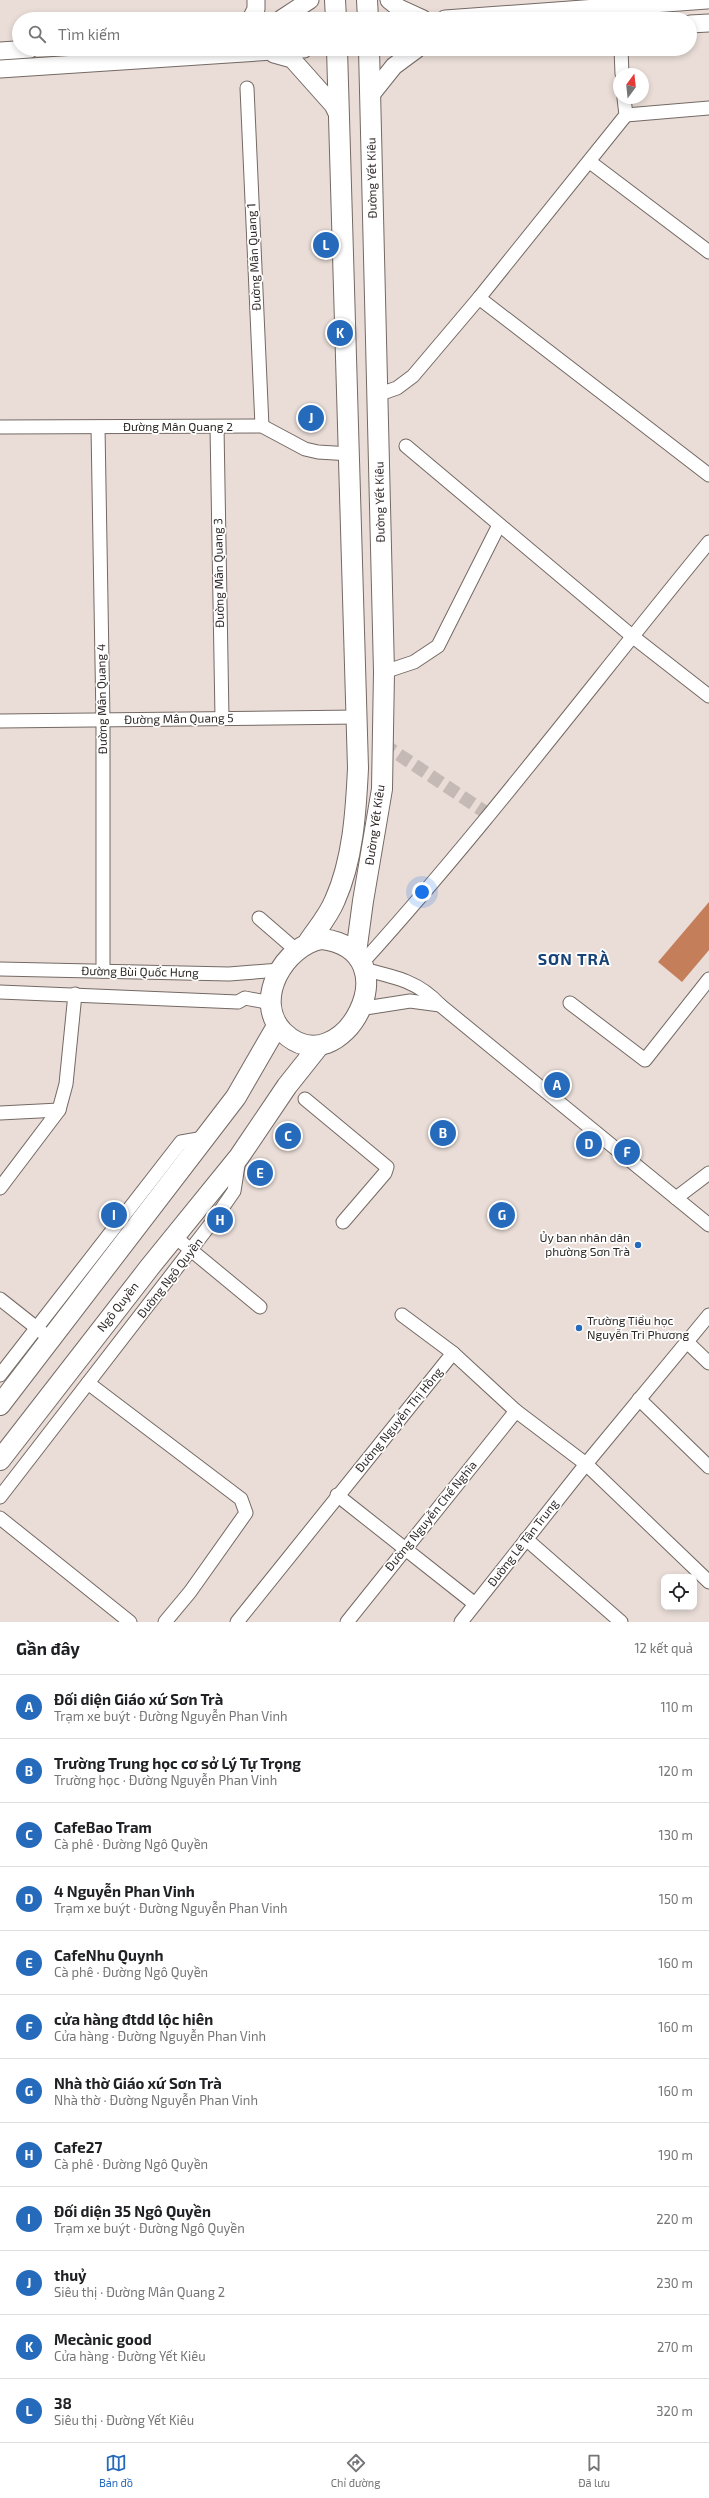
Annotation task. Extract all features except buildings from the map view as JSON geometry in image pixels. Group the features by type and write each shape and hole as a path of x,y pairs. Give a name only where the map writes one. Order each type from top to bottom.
{"highway":[{"path":"335,0 336,12"},
{"path":"367,0 368,12"},
{"name":"Đường Yết Kiêu","path":"302,946 335,902 343,876 354,820 358,768 358,717 337,56"},
{"name":"Đường Yết Kiêu","path":"362,962 363,901 382,789 384,672 369,56"},
{"path":"322,939 334,941 362,962 367,982 359,1008 352,1023 338,1039 318,1047 303,1045 288,1037 277,1026 271,1003 273,988 280,970 302,946 322,939"},
{"path":"0,1405 236,1097 277,1026"},
{"name":"Đường Ngô Quyền","path":"240,1157 287,1086 318,1047"},
{"name":"Ngô Quyền","path":"0,1460 174,1236 240,1157"}],"main road":[{"path":"254,12 256,0"},
{"path":"292,12 310,0"},
{"path":"389,0 399,8 407,12"},
{"path":"520,12 594,5 707,0"},
{"path":"697,24 709,23"},
{"path":"0,51 12,50"},
{"path":"0,69 190,56"},
{"path":"281,56 292,59 333,106 339,118"},
{"path":"370,96 394,66 408,56"}],"street":[{"path":"621,56 622,68"},
{"name":"Đường Mân Quang 1","path":"247,88 262,426"},
{"path":"377,395 397,388 413,376 480,298 626,116 625,104"},
{"path":"626,116 709,108"},
{"path":"590,162 709,252"},
{"path":"480,298 709,475"},
{"name":"Đường Mân Quang 2","path":"0,427 262,426 305,449 318,452 350,454"},
{"name":"Đường Mân Quang 4","path":"98,427 103,720 103,971"},
{"name":"Đường Mân Quang 3","path":"217,427 222,718"},
{"path":"406,446 632,636 709,696"},
{"path":"384,672 414,662 438,646 499,525"},
{"path":"709,542 473,832 362,962 408,980 425,990 440,1005 709,1225"},
{"name":"Đường Mân Quang 5","path":"0,721 358,717"},
{"path":"259,918 302,946"},
{"name":"Đường Bùi Quốc Hưng","path":"0,969 229,974 280,970"},
{"path":"570,1003 645,1060 709,979"},
{"name":"Đường Bùi Quốc Hưng","path":"0,992 238,1002 245,998 271,1003"},
{"path":"0,1188 58,1110 66,1084 75,994"},
{"path":"359,1008 410,1001 440,1005"},
{"path":"305,1099 387,1167 385,1173 343,1222"},
{"path":"0,1113 58,1110"},
{"path":"0,1375 181,1142 204,1138"},
{"name":"Đường Ngô Quyền","path":"0,1497 191,1251 234,1191 240,1157"},
{"path":"676,1198 709,1173"},
{"path":"174,1236 260,1307"},
{"path":"0,1300 51,1340"},
{"path":"402,1315 453,1353 516,1411 586,1464 709,1582"},
{"name":"Đường Lê Tân Trung","path":"461,1622 586,1464 709,1315"},
{"path":"687,1342 709,1363"},
{"name":"Đường Nguyễn Thị Hồng","path":"237,1622 337,1495 453,1353"},
{"path":"88,1383 241,1499 246,1513 190,1592 165,1622"},
{"path":"639,1399 709,1467"},
{"name":"Đường Nguyễn Chế Nghĩa","path":"348,1622 404,1549 516,1411"},
{"path":"337,1495 475,1604"},
{"path":"0,1518 130,1622"},
{"path":"526,1539 621,1622"}],"shaded area":[{"path":"709,902 709,950 682,982 658,962"}],"tunnel":[{"path":"383,744 488,814"}],"place":[{"name":"38","path":"326,245"},
{"name":"Mecànic good","path":"340,333"},
{"name":"thuỷ","path":"311,418"},
{"name":"Đối diện Giáo xứ Sơn Trà","path":"557,1085"},
{"name":"Trường Trung học cơ sở Lý Tự Trọng","path":"443,1133"},
{"name":"CafeBao Tram","path":"288,1136"},
{"name":"4 Nguyễn Phan Vinh","path":"589,1144"},
{"name":"cửa hàng đtdd lộc hiên","path":"627,1152"},
{"name":"CafeNhu Quynh","path":"260,1173"},
{"name":"Đối diện 35 Ngô Quyền","path":"114,1215"},
{"name":"Nhà thờ Giáo xứ Sơn Trà","path":"502,1215"},
{"name":"Cafe27","path":"220,1220"},
{"name":"Ủy ban nhân dân phường Sơn Trà","path":"638,1245"},
{"name":"Trường Tiểu học Nguyễn Tri Phương","path":"579,1328"}],"district":[{"name":"SƠN TRÀ","path":"574,959"}]}
